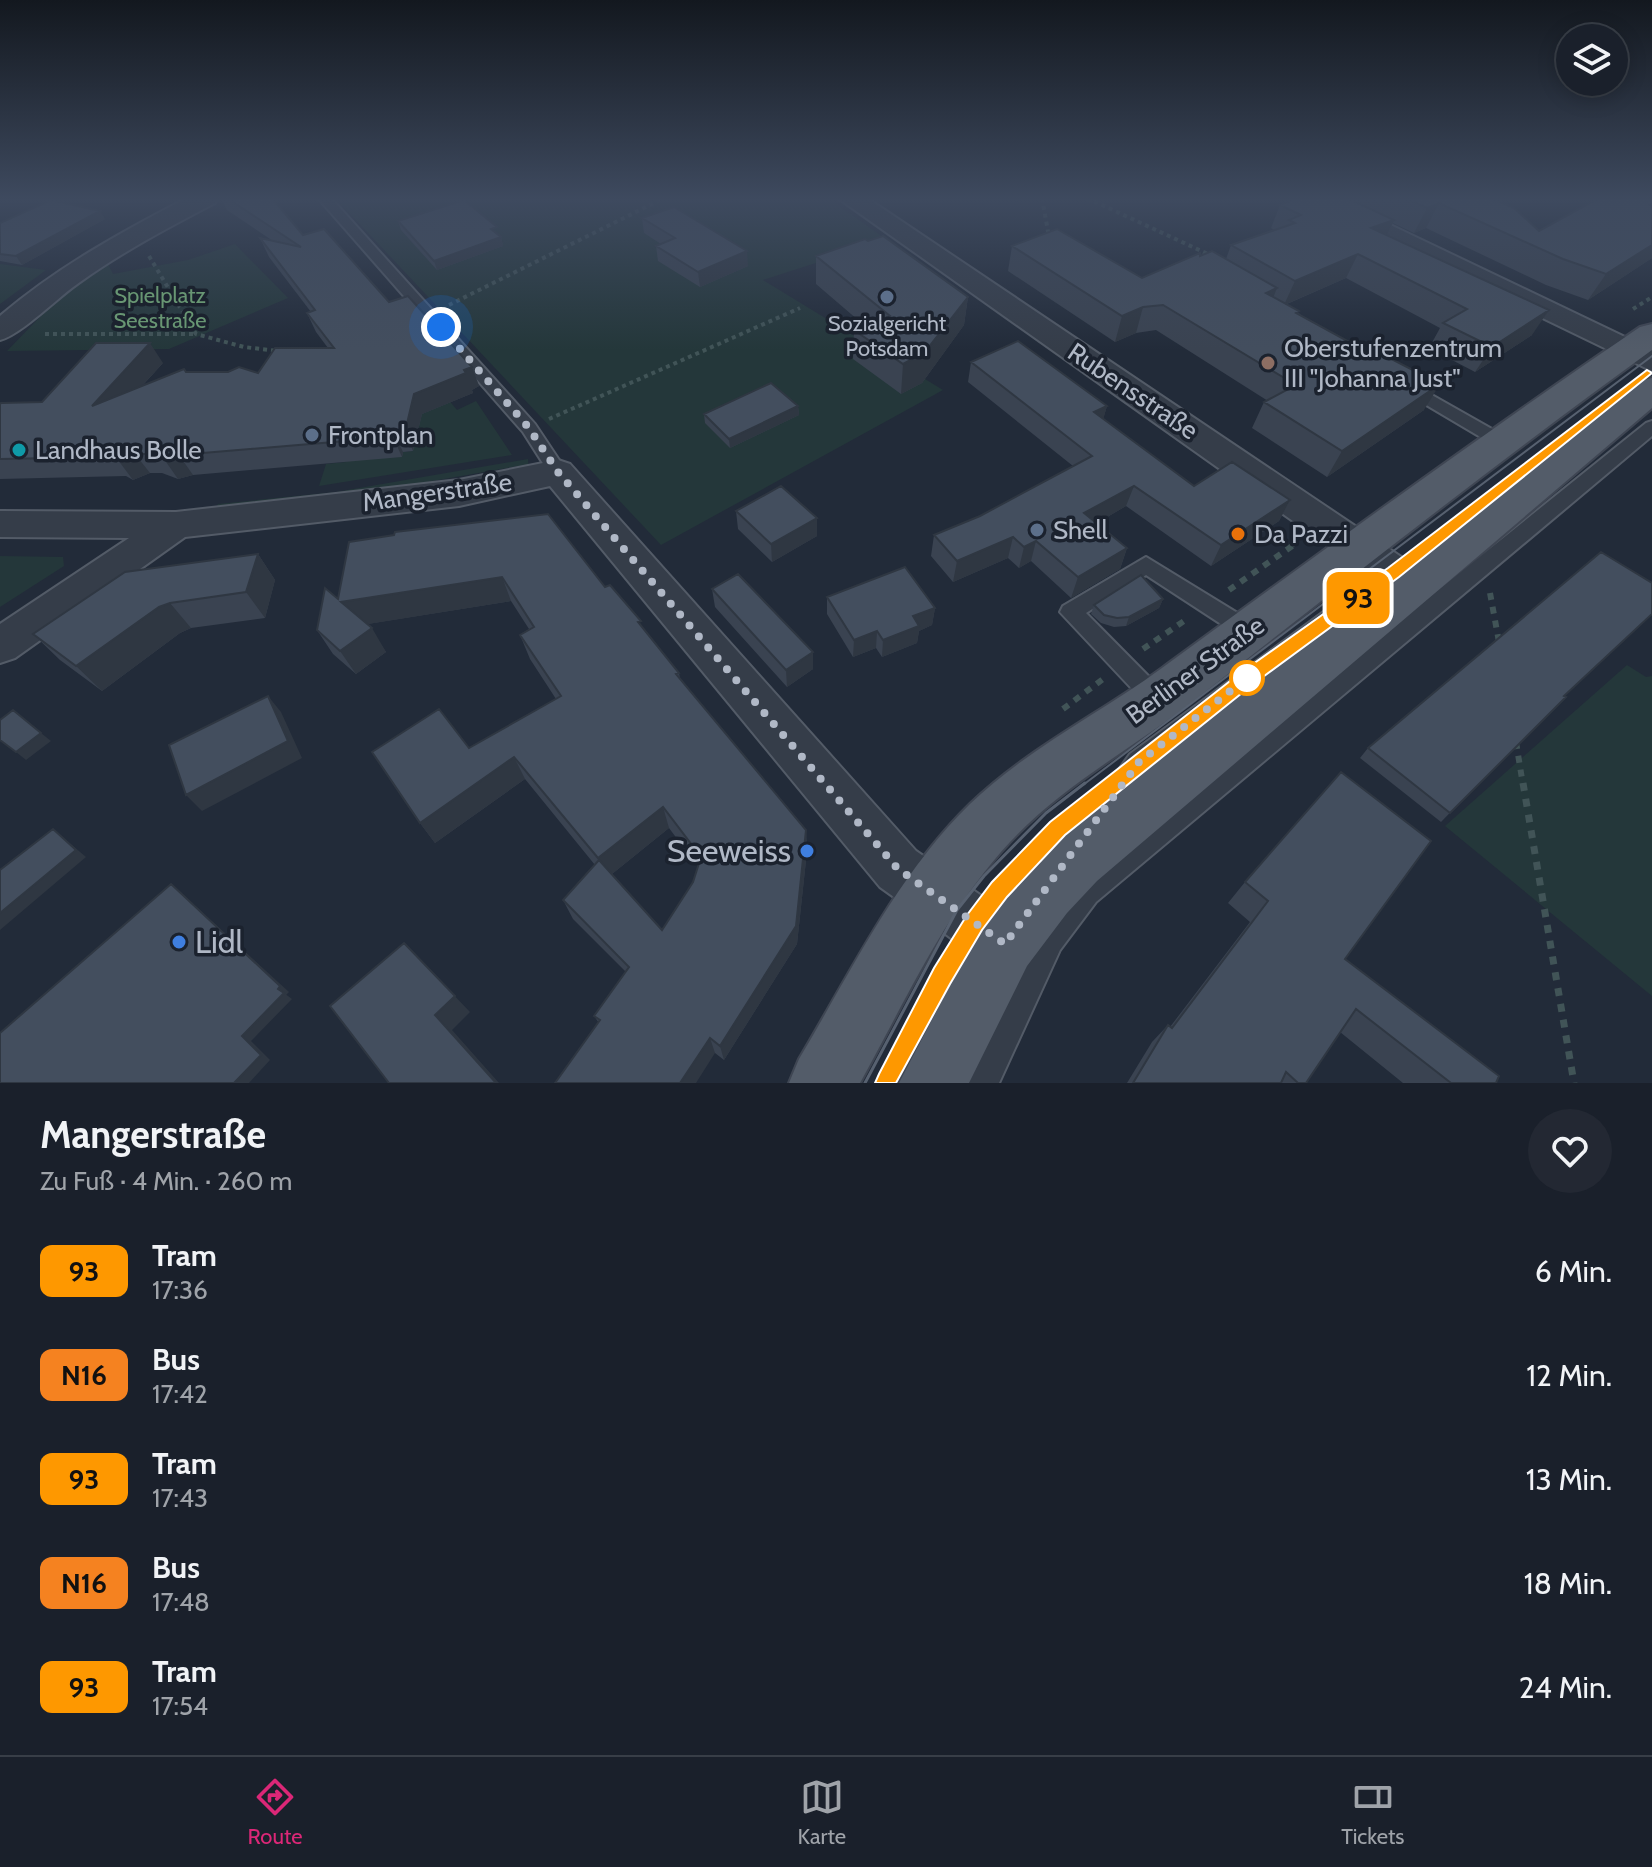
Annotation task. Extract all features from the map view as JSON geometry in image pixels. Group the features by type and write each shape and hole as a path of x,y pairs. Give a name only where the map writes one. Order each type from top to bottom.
{"main road":[{"name":"Berliner Straße","path":"823,1083 932,892 979,834 1029,787 1157,700 1249,631 1419,566 1500,441 1644,349"},
{"name":"Berliner Straße","path":"961,1076 1005,944 1046,892 1076,861 1180,794 1419,566 1604,447 1652,389"}],"street":[{"path":"0,331 45,292 111,249"},
{"name":"Rubensstraße","path":"928,249 1419,566"},
{"path":"1424,249 1644,349"},
{"path":"558,472 898,869 1005,944"},
{"name":"Mangerstraße","path":"0,524 176,525 459,493 558,472"},
{"path":"0,646 176,525"}],"lane":[{"path":"369,249 529,428 558,472"},
{"path":"1390,376 1500,441"},
{"path":"1604,447 1652,427"},
{"path":"1157,700 1071,612 1146,565 1249,631"},
{"path":"961,1076 1050,940 1086,892 1180,794 1419,566"},
{"path":"1046,892 1139,762 1419,566"}],"path":[{"path":"145,249 196,334"},
{"path":"442,309 563,249"},
{"path":"1195,249 1211,256 1205,267"},
{"path":"529,428 800,308"},
{"path":"31,335 196,334 244,347 290,353"},
{"path":"1419,566 1502,658"},
{"path":"1515,737 1574,1083"}],"green space":[{"name":"Spielplatz Seestraße","path":"222,249 239,249 288,298 169,349 7,351 71,285 106,260 113,274 188,260"},
{"path":"383,249 861,249 763,280 943,390 661,545"},
{"path":"0,264 46,270 0,304"},
{"path":"437,386 457,410 476,401 512,455 319,486 326,464 346,462 348,458 401,457 403,452 413,451 407,436"},
{"path":"528,459 529,473 519,475 518,466 335,498 215,509 218,504 336,492"},
{"path":"0,556 63,557 64,566 0,607"},
{"path":"1627,665 1646,677 1652,676 1652,996 1445,826"}],"building":[{"path":"0,249 30,249 16,256 0,254"},
{"path":"268,249 341,249 389,302 408,296 472,367 464,370 466,373 414,394 405,432 394,433 393,437 179,455 164,459 135,454 118,460 110,457 0,459 0,404 42,402 96,343 150,343 92,406 184,369 186,372 228,372 239,367 258,373 275,348 334,348 307,313 315,310"},
{"path":"423,249 469,249 434,261"},
{"path":"660,249 747,251 698,272"},
{"path":"838,249 900,249 968,297 924,353 903,364 854,330 890,316 816,256"},
{"path":"1016,249 1091,249 1142,278 1200,253 1200,256 1212,251 1277,288 1266,293 1299,311 1296,313 1373,355 1378,352 1440,384 1342,451 1264,402 1296,385 1163,305 1143,307 1122,316"},
{"path":"1237,249 1416,249 1549,310 1492,347 1443,323 1467,309 1358,254 1295,281"},
{"path":"1540,249 1646,249 1606,274"},
{"path":"1018,341 1107,406 1094,412 1194,486 1232,462 1290,500 1221,545 1134,486 1084,513 1127,548 1078,577 1036,541 1024,547 1013,537 957,561 934,535 980,516 1092,456 971,362"},
{"path":"771,383 798,406 729,439 704,414"},
{"path":"781,486 817,518 771,544 736,511"},
{"path":"548,514 605,587 610,585 641,621 638,622 679,673 676,674 806,830 796,926 720,1046 710,1038 680,1083 555,1083 600,1020 594,1016 629,967 563,900 599,860 662,930 693,882 701,857 663,807 598,858 514,757 420,823 372,752 439,709 469,748 561,696 520,635 534,627 502,577 341,602 372,628 340,651 317,630 325,588 338,599 349,542 394,535 395,532"},
{"path":"1601,552 1652,583 1652,614 1564,696 1450,813 1368,748"},
{"path":"258,554 246,592 159,607 76,666 33,634 125,572"},
{"path":"905,567 935,608 913,616 919,626 883,640 877,631 854,640 827,597"},
{"path":"738,574 813,652 786,670 712,589"},
{"path":"1141,575 1163,599 1129,617 1104,615 1094,605"},
{"path":"268,696 288,741 186,795 169,745"},
{"path":"13,710 41,733 16,752 0,740 0,720"},
{"path":"1341,772 1431,841 1345,959 1499,1076 1496,1083 1451,1083 1356,1009 1306,1083 1298,1083 1286,1072 1281,1083 1133,1083 1168,1025 1172,1028 1268,901 1245,882"},
{"path":"53,829 76,850 0,913 0,870"},
{"name":"Lidl","path":"171,884 284,993 242,1036 261,1055 234,1083 0,1083 0,1033"},
{"path":"404,943 455,996 435,1015 496,1083 389,1083 330,1006"}],"tram line":[{"path":"1083,785 1652,356"},
{"path":"1111,785 1652,373"},
{"name":"93","path":"887,1083 942,976 975,923 999,889 1057,828 1245,680 1393,572 1652,373"},
{"path":"865,1083 957,910 984,876 1046,813 1085,783"},
{"path":"887,1083 951,961 1009,876 1037,847 1114,783"}],"place":[{"name":"Sozialgericht Potsdam","path":"887,297"},
{"name":"Oberstufenzentrum III \"Johanna Just\"","path":"1268,363"},
{"name":"Frontplan","path":"312,435"},
{"name":"Landhaus Bolle","path":"19,450"},
{"name":"Shell","path":"1037,530"},
{"name":"Da Pazzi","path":"1238,534"},
{"name":"Seeweiss","path":"807,851"},
{"name":"Lidl","path":"179,942"}],"route":[{"path":"441,327 529,428 558,472 898,869 1005,944 1139,762 1247,678"}]}
